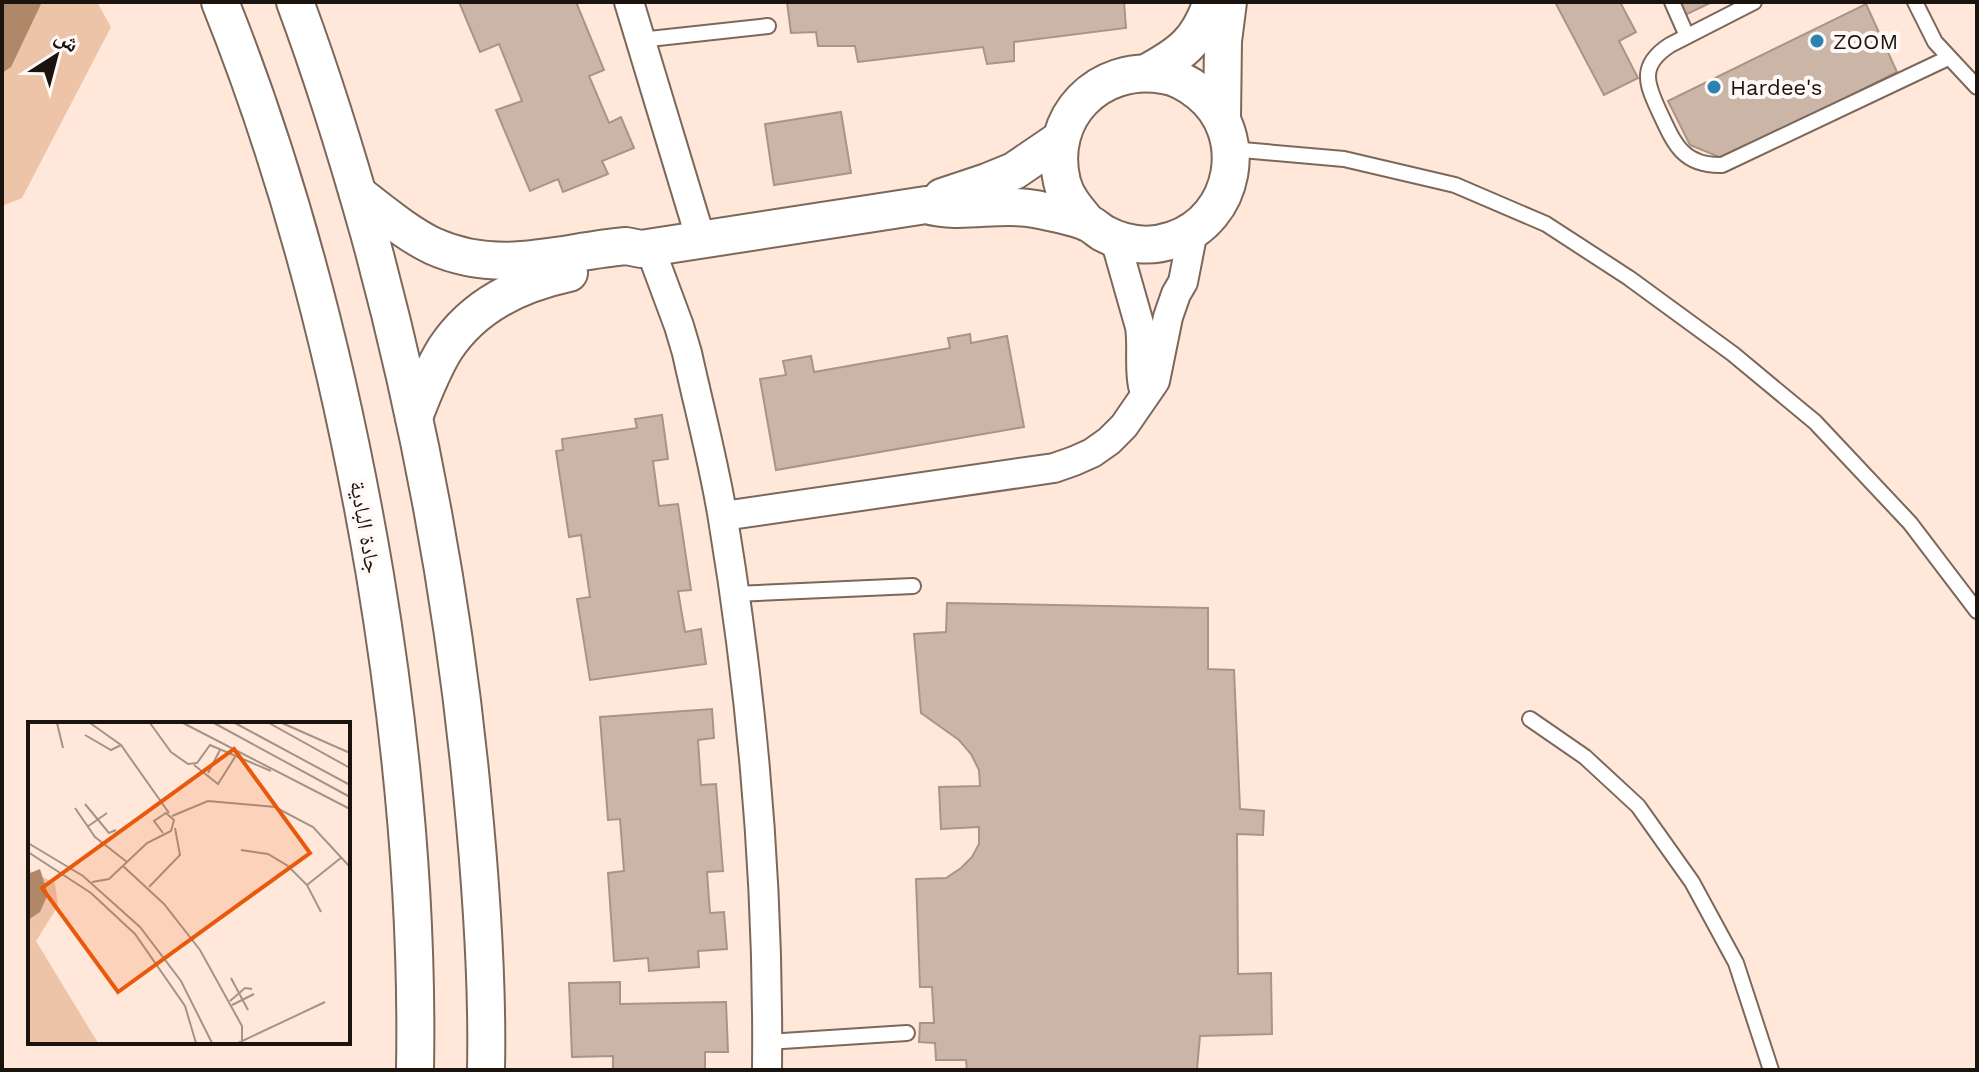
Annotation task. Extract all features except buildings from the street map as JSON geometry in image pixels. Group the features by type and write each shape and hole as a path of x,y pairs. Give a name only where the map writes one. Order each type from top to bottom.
{"street":[{"name":"جادة البادية","path":"220,2 273,151 309,272 340,394 365,517 386,641 401,765 411,891 415,1070"},
{"path":"295,2 335,118 386,295 438,538 454,639 477,841 486,1070"},
{"path":"629,2 701,240"},
{"path":"1148,72 1183,50 1202,28 1212,2"},
{"path":"926,205 955,210 997,206 1022,208 1135,244 1175,240 1193,231 1219,205 1231,171 1226,134 1223,41 1228,2"},
{"path":"1145,395 1141,377 1140,327 1101,231 1073,205 1063,184 1059,161 1061,139 1070,116 1093,90 1125,74 1148,72 1170,76 1191,86 1209,100 1226,134"},
{"path":"358,194 433,245 473,259 519,261 619,247 646,249 926,205 1014,171 1061,139"},
{"path":"723,516 1054,468 1092,453 1124,426 1155,381 1168,317 1183,282 1193,231"},
{"path":"414,417 445,349 475,314 514,290 543,279 624,262 646,249"},
{"path":"646,249 682,335 723,516 748,702 759,822 767,1056"}],"lane":[{"path":"1672,2 1687,36"},
{"path":"1754,2 1662,51 1655,58 1648,77 1648,87 1673,142 1699,163 1722,165 1948,58"},
{"path":"1915,2 1935,42 1977,87"},
{"path":"640,40 768,26"},
{"path":"1226,134 1455,185 1546,224 1629,278 1733,354 1815,422 1910,523 1977,611"},
{"path":"734,594 913,586"},
{"path":"1530,719 1585,757 1638,806 1692,882 1736,963 1771,1070"},
{"path":"767,1056 907,1033"}],"shaded area":[{"path":"2,2 97,2 111,27 22,198 2,206"},
{"path":"2,2 42,2 11,67 2,73"}],"place":[{"name":"ZOOM","path":"1817,41"},
{"name":"Hardee's","path":"1714,87"}]}
